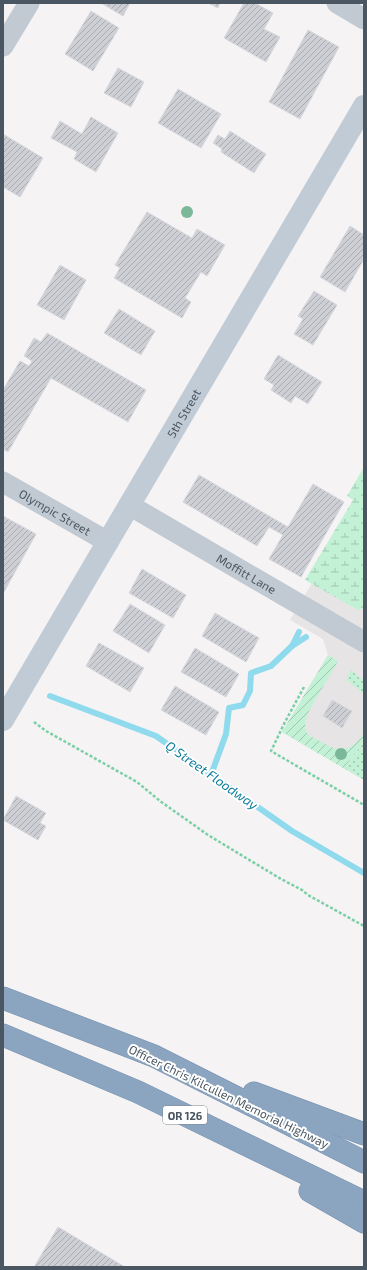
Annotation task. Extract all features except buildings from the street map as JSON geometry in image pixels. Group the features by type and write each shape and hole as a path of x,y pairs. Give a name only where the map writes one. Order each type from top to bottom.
{"highway":[{"name":"Officer Chris Kilcullen Memorial Highway","path":"3,998 154,1056 364,1162"},
{"name":"OR 126","path":"3,1035 138,1092 364,1202"},
{"path":"154,1056 364,1134"},
{"path":"138,1092 364,1222"}],"main road":[{"name":"5th Street","path":"3,720 364,106"}],"street":[{"path":"3,46 29,3"},
{"path":"337,3 364,18"},
{"name":"Olympic Street","path":"3,482 108,542"},
{"name":"Moffitt Lane","path":"129,506 364,642"}],"path":[{"path":"304,687 271,751 364,805"},
{"path":"34,722 46,731 137,782 160,801 208,834 308,895 364,926"}],"shaded area":[{"path":"312,583 358,610 364,608 364,780 282,732 328,655 323,639 290,620"}],"green space":[{"path":"364,467 364,608 358,610 305,580 353,500 347,496"},
{"path":"328,655 338,661 309,711 305,728 310,736 338,749 346,749 352,746 364,733 362,743 345,769 282,732"},
{"path":"351,670 364,681 364,694 348,681 347,677"},
{"path":"364,738 364,780 345,769 347,764 361,746"}],"waterway":[{"path":"211,775 226,734 229,708 243,705 250,691 251,673 271,666 292,646 299,632"},
{"path":"292,646 306,637"},
{"name":"Q Street Floodway","path":"50,696 156,736 292,831 364,873"}]}
